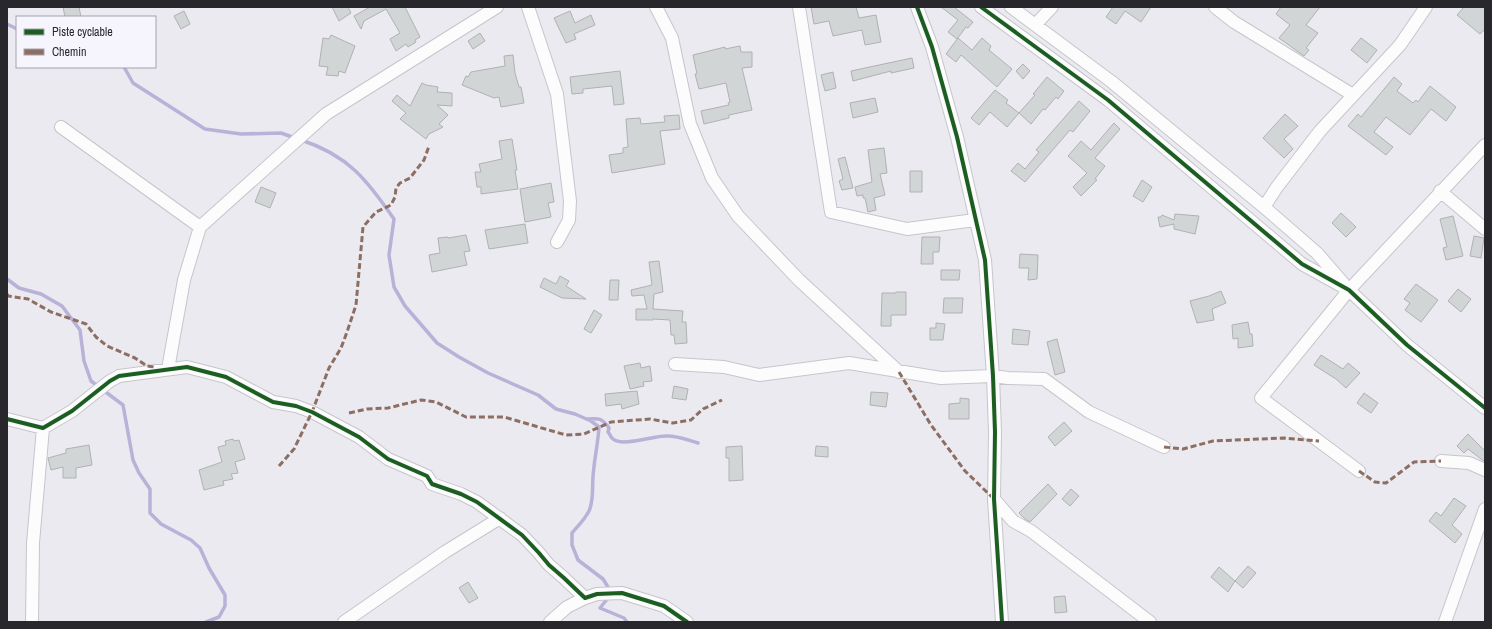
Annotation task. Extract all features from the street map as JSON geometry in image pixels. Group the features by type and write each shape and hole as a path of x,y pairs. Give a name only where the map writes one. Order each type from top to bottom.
{"street":[{"path":"168,369 184,280 200,227 326,114 497,7"},
{"path":"528,7 557,94 570,201 569,220 557,242"},
{"path":"656,7 672,38 690,124 712,178 733,210 799,280 899,372"},
{"path":"799,7 831,212 907,229 975,220"},
{"path":"917,7 932,47 957,137 985,260 993,376 995,432 994,499 1002,622"},
{"path":"981,7 1108,100 1302,264 1349,290"},
{"path":"1011,7 1112,82 1264,207 1317,253 1349,290 1407,345 1485,408"},
{"path":"1036,25 1052,7"},
{"path":"1215,7 1234,22 1353,95"},
{"path":"1264,207 1277,186 1320,131 1400,45 1426,7"},
{"path":"61,127 200,227"},
{"path":"1359,471 1261,398 1349,290 1440,191 1485,145"},
{"path":"1440,191 1485,230"},
{"path":"675,364 724,367 759,375 849,363 942,378 993,376 1044,379 1089,412 1164,447"},
{"path":"7,419 43,428 72,411 110,381 119,376 187,367 226,377 273,402 296,406 312,412 359,437 388,459 427,476 432,484 461,494 477,502 522,534 549,565 585,598"},
{"path":"32,622 33,544 43,428"},
{"path":"1442,461 1469,463 1485,470"},
{"path":"994,499 1013,521 1031,531 1150,622"},
{"path":"1445,622 1485,509"},
{"path":"344,622 445,552 500,518"},
{"path":"550,622 567,607 585,598 597,594 622,593 664,606 687,622"}],"building":[{"path":"63,7 79,7 81,16 65,16"},
{"path":"332,7 348,7 351,13 339,21"},
{"path":"370,7 405,7 420,37 415,40 416,42 408,47 406,44 396,51 390,39 400,33 386,9 364,21 361,29 354,16"},
{"path":"811,7 856,7 859,18 876,15 881,42 865,45 862,30 833,36 829,21 814,24"},
{"path":"941,7 954,7 973,22 968,28 966,27 957,39 948,32 958,20"},
{"path":"1113,7 1151,7 1141,22 1125,11 1116,24 1106,17"},
{"path":"1281,7 1320,7 1306,25 1318,33 1306,48 1309,50 1304,56 1279,38 1290,25 1276,14"},
{"path":"1464,7 1485,7 1485,29 1480,34 1457,15"},
{"path":"184,11 190,24 181,29 174,16"},
{"path":"570,11 575,23 591,15 595,25 574,34 576,39 566,43 554,18"},
{"path":"480,33 485,41 473,49 468,41"},
{"path":"331,35 355,46 345,73 339,71 338,76 326,75 328,67 319,66 323,38 329,39"},
{"path":"958,38 972,50 982,38 991,46 989,50 1012,69 997,87 961,55 956,62 946,54"},
{"path":"1361,38 1377,50 1367,63 1351,50"},
{"path":"740,46 741,52 752,52 752,67 742,68 752,110 729,115 729,118 704,124 701,111 729,105 728,103 730,102 726,83 699,89 695,74 697,74 693,55 725,47 725,49"},
{"path":"513,55 515,73 519,87 521,87 524,103 501,107 499,97 494,98 462,85 466,76 468,77 471,72 505,66 504,56"},
{"path":"912,58 914,68 891,73 891,71 853,81 851,71"},
{"path":"1023,64 1030,71 1023,79 1016,71"},
{"path":"620,71 624,104 614,105 612,86 583,89 583,93 572,94 570,77"},
{"path":"833,72 836,88 825,91 821,75"},
{"path":"1047,77 1064,91 1058,99 1056,97 1045,110 1043,109 1031,124 1019,113 1035,95 1033,94"},
{"path":"1394,77 1402,84 1397,91 1413,103 1416,100 1418,102 1430,86 1456,107 1446,121 1431,109 1410,135 1386,117 1374,132 1393,147 1386,155 1348,126 1358,114 1361,117"},
{"path":"422,83 438,87 437,92 452,93 452,106 437,105 448,115 439,124 443,127 429,134 426,139 400,119 406,113 392,101 397,95 410,106"},
{"path":"995,90 1008,100 1006,103 1019,113 1007,127 990,112 979,125 971,118"},
{"path":"875,98 878,112 853,118 850,103"},
{"path":"1079,101 1090,111 1073,132 1070,130 1025,182 1011,171 1018,163 1025,169 1039,152 1036,150"},
{"path":"1285,114 1298,126 1284,139 1293,149 1284,158 1263,138"},
{"path":"679,115 680,129 660,131 665,164 612,173 609,155 623,153 623,148 628,147 626,119 640,118 641,124 665,122 664,116"},
{"path":"1114,123 1120,129 1095,158 1105,166 1095,179 1097,180 1081,196 1073,187 1087,173 1068,156 1081,141 1091,150"},
{"path":"512,139 517,170 515,170 518,189 481,194 481,187 477,187 475,172 481,172 479,164 502,159 499,141"},
{"path":"884,148 887,173 880,174 885,195 874,198 876,210 868,212 865,198 863,198 863,195 857,196 855,187 872,182 868,150"},
{"path":"845,157 853,188 842,190 839,181 843,179 838,159"},
{"path":"910,171 922,171 922,192 910,192"},
{"path":"1142,180 1152,187 1143,202 1133,196"},
{"path":"551,183 554,202 548,203 551,217 525,222 520,189"},
{"path":"261,187 276,193 270,208 255,202"},
{"path":"1341,213 1356,227 1346,237 1332,223"},
{"path":"1175,214 1199,216 1195,234 1174,229 1174,224 1160,227 1158,217 1161,217 1162,215 1174,220"},
{"path":"1453,216 1463,256 1446,260 1443,248 1447,247 1440,219"},
{"path":"525,224 528,243 489,249 485,230"},
{"path":"466,235 470,251 464,252 467,265 432,272 429,255 440,253 438,238"},
{"path":"1474,236 1484,238 1481,258 1470,256"},
{"path":"922,237 940,237 939,252 933,252 933,264 921,264"},
{"path":"1020,254 1038,255 1037,279 1028,280 1029,268 1019,268"},
{"path":"659,261 663,292 654,294 653,309 683,311 682,322 686,322 687,343 675,344 674,335 671,335 670,320 636,320 636,309 647,309 644,295 632,296 631,290 652,285 649,262"},
{"path":"941,270 960,270 959,280 941,280"},
{"path":"560,276 569,281 566,286 586,299 562,298 540,287 544,278 556,284"},
{"path":"610,280 619,280 618,300 609,300"},
{"path":"1416,284 1438,300 1421,322 1405,310 1410,303 1404,299"},
{"path":"1458,289 1471,299 1461,312 1448,301"},
{"path":"1221,291 1226,303 1212,309 1214,320 1197,323 1190,301"},
{"path":"906,292 906,315 891,315 891,326 881,326 882,293"},
{"path":"944,298 963,298 962,313 943,313"},
{"path":"594,310 602,315 591,333 584,329"},
{"path":"1248,322 1250,334 1252,334 1253,346 1238,348 1238,338 1233,339 1232,325"},
{"path":"936,323 945,324 943,340 930,340 930,328 936,328"},
{"path":"1013,329 1030,331 1028,345 1012,344"},
{"path":"1057,339 1065,372 1055,375 1047,342"},
{"path":"1321,355 1343,369 1348,363 1360,373 1346,388 1336,379 1314,365"},
{"path":"640,363 641,368 650,366 652,381 643,382 644,386 630,389 624,366"},
{"path":"674,386 688,389 686,400 672,398"},
{"path":"637,391 639,404 622,409 621,404 606,406 605,394"},
{"path":"871,392 888,393 886,407 870,405"},
{"path":"1364,393 1378,403 1371,413 1357,403"},
{"path":"960,398 969,399 969,419 949,419 949,404 960,403"},
{"path":"1064,422 1072,431 1055,446 1048,437"},
{"path":"1468,434 1485,451 1485,462 1468,449 1464,453 1457,446"},
{"path":"233,439 234,441 239,440 245,459 235,462 238,473 231,474 233,479 223,481 224,485 204,490 199,470 222,462 218,447 226,445 225,441"},
{"path":"89,445 92,465 76,468 76,478 63,478 63,467 51,470 48,458 66,453 66,449"},
{"path":"742,446 743,480 729,481 729,458 726,458 726,447"},
{"path":"816,446 828,447 828,457 815,456"},
{"path":"1048,484 1057,494 1030,522 1019,513"},
{"path":"1071,489 1079,496 1070,506 1062,499"},
{"path":"1454,498 1466,506 1452,525 1462,534 1455,543 1429,521 1436,512 1441,516"},
{"path":"1248,566 1256,573 1243,588 1235,581"},
{"path":"1219,567 1235,581 1228,592 1211,577"},
{"path":"468,582 478,598 469,603 459,588"},
{"path":"1065,596 1067,612 1055,613 1054,597"}],"waterway":[{"path":"7,24 16,28"},
{"path":"125,68 133,83 205,129 241,134 281,133 295,138"},
{"path":"301,140 332,153 355,170 375,192 394,219 389,255 394,287 405,306 437,343 488,373 538,395 556,409 575,414 591,421 599,427 592,503 587,514 572,533 572,545 578,560 603,579 608,587 608,598 600,608 624,618 627,622"},
{"path":"7,279 19,288 41,294 62,306 80,330 84,361 91,381 123,405 133,460 139,473 150,489 150,513 161,524 191,540 200,548 209,568 225,595 225,606 219,617 206,622"},
{"path":"587,419 602,420 609,428 608,432 612,438 617,441 630,442 660,436 669,436 698,443"}],"marked path":[{"path":"279,466 294,449 312,412 329,368 341,348 347,332 356,305 363,227 376,212 391,205 395,197 396,188 400,183 410,178 424,160 429,146"},
{"path":"7,294 8,296 28,299 51,312 86,324 96,337 107,346 135,358 147,366 154,367"},
{"path":"899,372 931,425 965,471 994,499"},
{"path":"349,413 367,409 388,408 421,400 436,402 466,417 504,417 566,435 584,434 611,422 650,419 673,423 691,420 703,409 722,400"},
{"path":"1164,447 1183,449 1213,441 1284,438 1319,441"},
{"path":"1359,471 1375,482 1386,483 1414,462 1441,461"}],"cycle path":[{"path":"917,7 932,47 957,137 985,260 993,376 995,432 994,499 1002,622"},
{"path":"981,7 1108,100 1302,264 1349,290 1407,345 1485,408"},
{"path":"7,419 43,428 72,411 110,381 119,376 187,367 226,377 273,402 296,406 312,412 359,437 388,459 427,476 432,484 461,494 477,502 522,535 549,565 585,598 597,594 622,593 664,606 687,622"}]}
